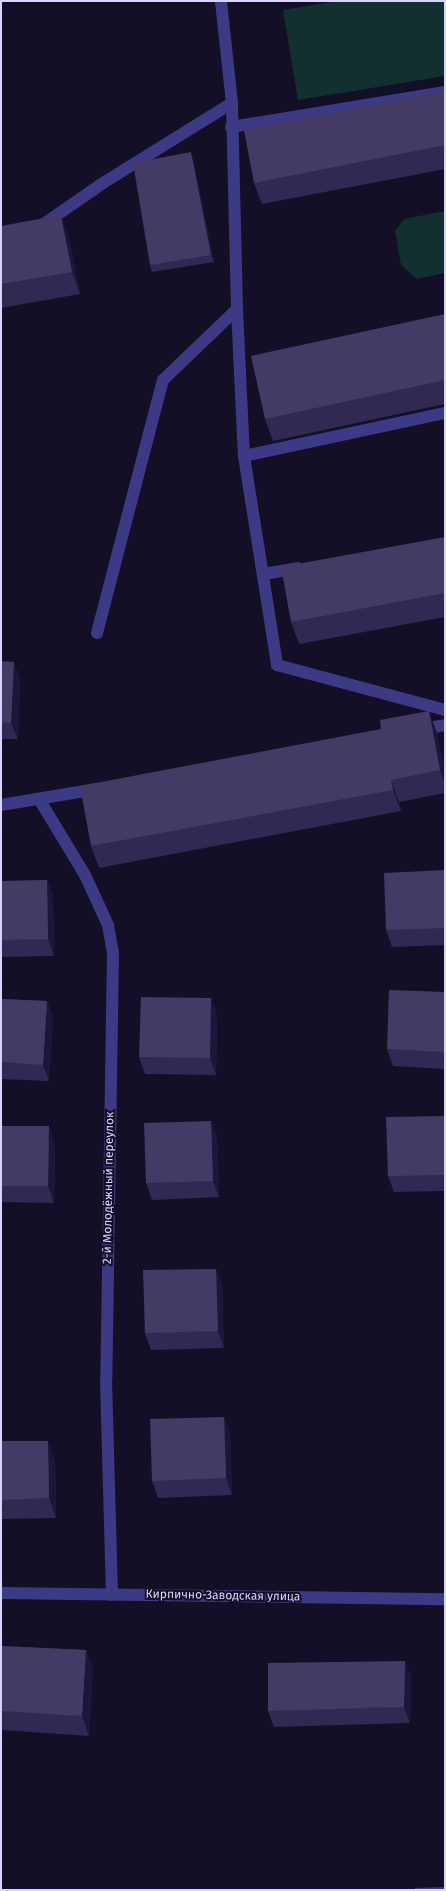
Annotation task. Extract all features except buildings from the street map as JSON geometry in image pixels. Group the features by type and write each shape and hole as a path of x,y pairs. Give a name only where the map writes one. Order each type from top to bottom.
{"street":[{"path":"221,1 232,103 231,126 237,308 244,456 277,666 445,710"},
{"path":"231,126 445,92"},
{"path":"25,233 33,232 103,183 232,103"},
{"path":"97,633 163,380 237,308"},
{"path":"244,456 445,413"},
{"path":"264,574 312,565"},
{"path":"406,732 445,725"},
{"path":"1,805 107,787"},
{"name":"2-й Молодёжный переулок","path":"39,799 85,874 108,926 113,953 106,1380 112,1595"},
{"name":"Кирпично-Заводская улица","path":"1,1593 445,1599"}],"green space":[{"path":"337,1 445,1 445,76 298,100 283,10"},
{"path":"445,211 445,273 417,279 401,265 395,231 404,219"}]}
